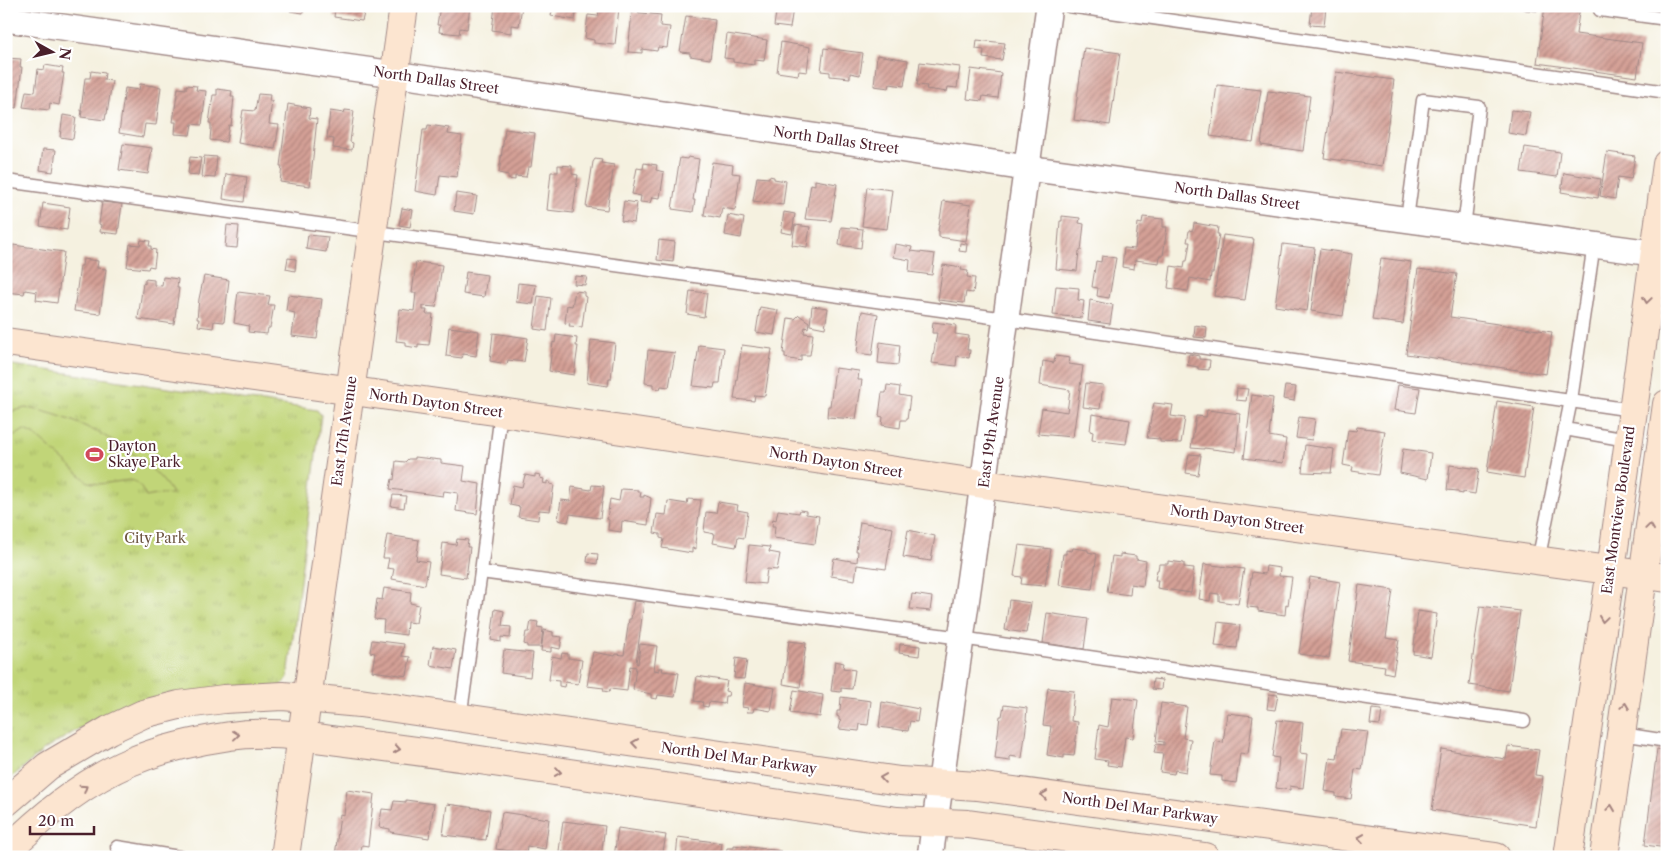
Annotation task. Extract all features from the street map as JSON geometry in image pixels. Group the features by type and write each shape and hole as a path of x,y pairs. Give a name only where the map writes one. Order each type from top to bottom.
{"street":[{"name":"East 17th Avenue","path":"285,857 404,6"},
{"name":"East 19th Avenue","path":"930,857 1049,6"},
{"name":"North Dallas Street","path":"6,19 394,74 1027,168 1660,253"},
{"name":"East Montview Boulevard","path":"1568,857 1627,440 1660,253 1667,164"},
{"name":"North Dayton Street","path":"6,342 350,390 983,484 1655,577"},
{"path":"1604,857 1622,734 1655,577 1666,411"},
{"name":"North Del Mar Parkway","path":"6,802 48,766 109,730 143,714 180,705 224,699 283,696 307,697 890,779 986,787 1496,857"},
{"path":"6,852 27,832 68,799 102,776 131,762 201,740 261,733 302,736 449,756 897,822 968,824 1205,857"}],"lane":[{"path":"1069,6 1667,92"},
{"path":"1600,6 1600,10 1667,19"},
{"path":"1407,219 1423,100 1479,107 1464,227"},
{"path":"6,181 1006,319 1632,410"},
{"path":"1538,561 1571,400 1594,244"},
{"path":"460,718 501,412"},
{"path":"1565,429 1627,440"},
{"path":"481,572 962,638 1524,721"},
{"path":"1622,734 1667,741"},
{"path":"116,847 179,857"}],"green space":[{"name":"City Park","path":"6,364 317,410 321,415 288,677 281,686 164,703 80,728 44,750 6,782"},
{"name":"Dayton Skaye Park","path":"25,408 44,411 64,418 108,438 147,464 162,479 173,495 161,494 146,497 138,484 130,480 99,484 88,482 34,434 24,430 15,436 6,430 6,413"}],"building":[{"path":"291,6 314,6 314,9 304,8 303,13 290,11"},
{"path":"333,6 366,6 362,21 334,17 335,9"},
{"path":"440,6 470,6 467,29 460,28 459,34 439,32 440,25 437,25"},
{"path":"495,6 522,6 519,26 511,25 511,33 492,30"},
{"path":"553,6 577,6 575,20 551,16"},
{"path":"600,6 619,8 615,45 594,43 594,40 585,38 588,15 598,16"},
{"path":"777,6 793,8 790,28 774,26"},
{"path":"1312,6 1326,7 1324,26 1310,25"},
{"path":"1518,6 1538,6 1537,11 1526,10"},
{"path":"1545,6 1580,6 1576,34 1642,43 1637,77 1537,63"},
{"path":"632,12 661,15 660,26 670,27 667,48 658,47 657,51 642,49 642,53 628,52"},
{"path":"686,16 715,20 710,59 690,56 690,53 680,52"},
{"path":"727,34 767,40 764,61 754,60 754,65 733,62 733,59 724,58"},
{"path":"977,40 1005,43 1002,60 983,58 984,50 976,49"},
{"path":"781,42 810,47 807,72 799,71 798,75 777,72"},
{"path":"824,48 863,53 860,75 850,73 850,78 830,76 830,72 821,71"},
{"path":"1084,48 1120,53 1110,125 1074,120"},
{"path":"877,55 908,60 904,86 890,84 889,88 874,86"},
{"path":"6,58 21,59 20,67 22,67 17,108 6,106"},
{"path":"920,62 960,67 957,88 948,87 947,92 926,89 927,86 917,85"},
{"path":"45,65 63,68 62,73 64,73 59,105 50,103 49,110 23,107 26,91 35,92 38,69 44,70"},
{"path":"971,69 1001,73 998,98 983,96 982,101 967,99"},
{"path":"91,71 105,73 104,80 112,81 105,120 81,117 85,78 90,78"},
{"path":"1336,72 1394,80 1382,166 1324,158"},
{"path":"140,84 161,87 156,125 145,124 143,137 119,133 125,88 139,90"},
{"path":"186,85 197,86 196,90 206,91 202,125 192,124 190,135 175,134 176,122 173,122 178,88 186,89"},
{"path":"1217,85 1261,90 1253,142 1210,136"},
{"path":"217,89 232,91 231,97 234,97 231,126 229,125 226,142 210,140 211,123 209,123 213,95 217,95"},
{"path":"1268,91 1310,96 1303,151 1261,145"},
{"path":"258,94 270,95 269,101 272,101 269,124 279,125 275,149 238,143 243,110 255,111"},
{"path":"288,104 310,108 309,118 317,119 310,186 280,182 282,166 280,166"},
{"path":"345,110 354,111 350,142 353,143 352,150 333,148 334,139 327,138 330,111 344,113"},
{"path":"1511,110 1530,112 1526,136 1508,133"},
{"path":"63,115 76,117 73,139 60,137"},
{"path":"428,125 449,128 448,134 462,136 457,177 440,175 437,195 415,191 423,130 427,130"},
{"path":"505,129 535,133 531,167 528,167 526,177 515,176 515,180 508,179 508,175 499,173"},
{"path":"123,144 152,148 148,174 119,170"},
{"path":"1525,147 1560,152 1557,177 1521,172"},
{"path":"43,149 56,150 53,172 40,170"},
{"path":"1607,152 1635,156 1631,179 1618,177 1615,199 1600,196"},
{"path":"204,156 217,157 215,178 202,177"},
{"path":"190,157 201,158 198,175 188,174"},
{"path":"688,157 699,159 693,212 672,209 680,158 687,159"},
{"path":"595,159 602,160 601,163 614,165 607,210 586,207"},
{"path":"712,162 733,165 732,173 740,174 735,210 722,208 720,218 704,215"},
{"path":"644,163 657,165 656,170 664,172 660,198 652,197 650,203 640,202 641,196 632,194 637,168 643,169"},
{"path":"558,165 572,166 572,174 578,175 573,213 547,210 551,172 558,172"},
{"path":"1564,173 1601,179 1598,198 1561,192"},
{"path":"226,174 247,177 244,202 223,199"},
{"path":"769,176 786,181 783,205 753,201 757,177 769,178"},
{"path":"815,180 837,184 831,221 805,219 811,184 815,185"},
{"path":"867,187 892,190 887,229 862,226"},
{"path":"456,193 477,196 474,214 454,211"},
{"path":"624,201 637,203 634,223 621,221"},
{"path":"943,201 971,205 966,241 939,237 938,231"},
{"path":"102,202 122,204 118,234 100,232 101,225 99,224"},
{"path":"43,203 70,207 67,230 40,226"},
{"path":"402,208 413,210 410,227 399,225"},
{"path":"784,212 795,214 792,234 781,232"},
{"path":"728,215 744,218 741,238 725,235"},
{"path":"1062,216 1080,218 1079,223 1084,224 1077,271 1056,269"},
{"path":"1143,217 1163,219 1163,227 1167,227 1163,256 1160,256 1159,263 1135,260 1134,269 1122,267 1124,248 1135,249 1138,223 1142,224"},
{"path":"1194,223 1218,227 1217,234 1219,234 1210,282 1190,278 1188,291 1168,288 1171,266 1184,268 1185,261 1187,261 1190,242 1187,242 1189,231 1193,230"},
{"path":"227,225 239,226 237,248 225,247"},
{"path":"795,225 810,227 807,247 792,245"},
{"path":"841,227 863,229 861,248 839,245"},
{"path":"308,235 328,237 326,252 306,249"},
{"path":"1223,235 1254,239 1245,300 1214,296"},
{"path":"141,240 150,241 149,246 151,246 151,249 156,250 154,267 149,266 148,269 127,267 130,244 140,245"},
{"path":"659,240 675,242 673,262 657,260"},
{"path":"960,243 967,244 966,252 959,251"},
{"path":"895,244 912,247 911,251 935,254 932,275 909,272 910,260 893,257"},
{"path":"1283,244 1315,248 1307,311 1275,306"},
{"path":"13,245 64,252 57,303 36,300 37,292 25,290 24,294 6,292"},
{"path":"1320,249 1352,254 1343,316 1311,311"},
{"path":"1102,256 1116,258 1109,298 1097,296 1098,288 1092,287 1096,261 1101,262"},
{"path":"288,258 296,259 295,271 286,269"},
{"path":"1381,258 1411,262 1403,324 1372,320"},
{"path":"83,259 98,261 97,268 106,269 100,314 74,311 80,266 82,266"},
{"path":"416,262 442,265 436,307 423,306 423,310 427,310 426,314 433,314 429,345 418,344 418,348 406,346 406,342 396,341 400,309 414,311 416,293 412,293"},
{"path":"943,265 962,268 961,270 968,271 967,277 975,278 973,293 966,292 964,303 938,300"},
{"path":"1418,269 1457,274 1450,317 1552,332 1546,374 1406,354"},
{"path":"466,272 487,275 484,297 463,294"},
{"path":"204,276 229,280 224,322 214,321 213,328 198,326 199,299"},
{"path":"575,276 587,277 585,285 574,284"},
{"path":"163,277 178,279 177,288 179,288 174,324 138,319 145,279 154,280 154,285 162,286"},
{"path":"518,283 536,285 533,304 516,302"},
{"path":"1056,286 1079,288 1078,300 1084,301 1082,318 1053,315"},
{"path":"575,291 584,292 586,297 582,327 569,326 570,324 565,323 567,305 572,306"},
{"path":"690,291 707,293 704,317 687,314"},
{"path":"238,292 270,296 268,305 274,305 270,328 268,328 267,334 248,332 249,326 234,323"},
{"path":"288,295 322,299 317,339 292,336 295,313 286,311"},
{"path":"538,296 551,298 547,331 534,329"},
{"path":"1090,300 1113,305 1110,324 1088,321"},
{"path":"812,306 828,308 825,328 810,325"},
{"path":"760,307 778,310 774,335 756,332"},
{"path":"862,311 878,314 872,355 857,353"},
{"path":"799,315 809,322 808,328 805,327 804,333 813,334 810,355 801,355 801,361 785,358 785,353 783,353 788,318 795,319"},
{"path":"933,322 956,325 955,334 969,336 967,350 970,350 969,358 957,356 956,366 932,363 937,333 932,333"},
{"path":"1195,325 1207,327 1206,338 1194,337"},
{"path":"449,327 479,331 476,356 463,354 462,358 446,356"},
{"path":"493,333 528,338 524,362 508,360 507,364 490,361"},
{"path":"556,335 577,338 576,346 578,346 574,375 549,371 553,342 555,343"},
{"path":"591,340 615,343 611,379 609,379 608,386 587,383"},
{"path":"880,342 900,345 898,365 878,363"},
{"path":"699,345 724,348 720,383 715,383 714,388 693,386"},
{"path":"742,345 772,349 765,396 755,395 754,401 734,399"},
{"path":"648,350 675,353 669,387 653,388 653,384 645,383"},
{"path":"1189,354 1199,356 1199,359 1210,360 1209,370 1187,365"},
{"path":"1055,356 1070,358 1069,364 1083,366 1073,437 1038,434 1042,408 1067,412 1070,390 1040,385 1043,361 1054,363"},
{"path":"835,368 859,371 858,380 862,380 856,419 827,417"},
{"path":"1086,383 1103,385 1100,409 1083,407"},
{"path":"887,385 900,387 899,395 910,397 907,420 901,420 900,428 882,425 883,417 879,416 882,393 886,393"},
{"path":"1398,385 1420,388 1416,413 1394,410"},
{"path":"1285,386 1296,387 1294,401 1283,399"},
{"path":"1237,388 1248,389 1246,401 1236,400"},
{"path":"1252,395 1273,398 1269,436 1286,439 1283,463 1244,458"},
{"path":"1497,401 1534,407 1524,478 1487,472"},
{"path":"1154,403 1173,405 1171,416 1185,418 1181,443 1160,442 1160,439 1147,438"},
{"path":"1207,410 1240,414 1236,452 1191,448 1196,416 1206,417"},
{"path":"1092,414 1130,420 1126,444 1092,440 1093,432 1090,431"},
{"path":"1299,417 1315,419 1312,440 1296,438"},
{"path":"1357,427 1385,431 1378,475 1352,471 1353,467 1343,465 1348,430 1356,431"},
{"path":"1305,445 1334,449 1331,473 1302,472"},
{"path":"1403,449 1431,453 1428,479 1400,473"},
{"path":"1189,454 1201,455 1198,475 1186,473"},
{"path":"415,457 441,460 441,463 465,466 463,481 480,484 477,514 456,511 458,493 444,491 443,496 390,489 392,479 394,480 396,461 405,462 408,459 415,459"},
{"path":"1450,465 1479,469 1475,494 1463,492 1463,494 1458,493 1458,491 1447,490"},
{"path":"535,474 541,475 540,478 544,479 543,483 547,484 547,481 554,485 550,511 539,510 538,520 518,517 520,507 510,505 513,485 522,487 525,475 535,477"},
{"path":"592,485 604,486 600,518 570,514 568,522 558,520 561,500 570,501 572,487 591,490"},
{"path":"621,489 638,490 638,492 641,492 640,497 644,497 644,495 651,498 648,525 622,521 621,532 608,530 609,520 607,519 610,499 619,501"},
{"path":"393,495 406,496 404,508 391,506"},
{"path":"688,499 701,500 695,543 696,549 692,548 692,553 662,548 664,539 660,538 660,534 654,533 657,514 666,515 668,501 687,504"},
{"path":"718,502 738,505 737,510 748,512 744,538 738,537 736,547 713,543 715,534 704,532 706,512 716,513"},
{"path":"778,510 799,513 800,510 806,511 806,514 819,516 815,544 774,538 775,526 772,526 773,519 776,520"},
{"path":"860,522 893,528 886,569 857,565 855,580 831,576 834,558 857,562 858,551 856,551"},
{"path":"908,530 935,536 931,561 903,557"},
{"path":"387,535 419,540 416,560 429,562 425,585 392,579 394,569 387,568 389,558 383,558"},
{"path":"457,539 468,540 467,547 470,547 466,578 439,574 443,543 456,545"},
{"path":"749,545 770,547 769,552 780,554 777,570 767,569 765,584 745,582"},
{"path":"1019,545 1051,549 1045,586 1021,584 1022,577 1014,576"},
{"path":"1073,548 1088,550 1088,552 1097,554 1092,589 1059,585 1063,554 1066,554 1066,550 1072,551"},
{"path":"588,553 598,554 597,564 587,562"},
{"path":"1120,554 1136,556 1136,559 1146,561 1143,586 1131,584 1130,595 1107,592 1112,556 1120,557"},
{"path":"1168,561 1184,563 1184,567 1194,568 1191,593 1157,588 1158,580 1155,580 1159,564 1168,564"},
{"path":"1204,564 1244,569 1238,604 1219,601 1219,594 1211,593 1210,601 1199,599"},
{"path":"1266,566 1280,568 1279,576 1292,577 1285,615 1258,611 1258,608 1247,607 1252,572 1265,574"},
{"path":"1310,577 1340,582 1329,658 1299,654"},
{"path":"1359,585 1393,590 1386,638 1399,640 1393,674 1384,672 1385,666 1348,661"},
{"path":"384,588 411,592 410,603 419,605 416,623 407,622 406,635 383,632 384,620 374,619 377,599 382,600"},
{"path":"912,594 932,597 930,611 910,609"},
{"path":"1009,600 1031,603 1026,633 1005,630"},
{"path":"634,601 644,602 636,663 638,664 640,644 657,646 654,670 659,671 659,668 663,668 662,671 679,673 675,697 658,695 657,699 651,698 651,694 633,690 636,667 630,666 627,691 610,689 609,692 603,691 604,688 587,686 593,652 615,656 616,654 624,655 629,619 631,619"},
{"path":"1480,606 1520,611 1509,691 1469,685"},
{"path":"495,609 504,611 502,626 511,627 510,638 501,637 501,642 491,640"},
{"path":"1418,611 1437,614 1431,657 1413,654"},
{"path":"1047,613 1088,619 1084,649 1043,643"},
{"path":"531,621 538,622 537,627 543,628 541,647 527,647 524,644 526,632 529,632"},
{"path":"1218,622 1240,625 1237,648 1215,646"},
{"path":"544,630 553,632 553,636 562,637 560,649 551,647 551,652 541,651"},
{"path":"372,640 404,644 402,656 410,657 407,676 372,671 375,653 370,652"},
{"path":"789,641 806,643 800,687 783,684"},
{"path":"900,644 920,646 919,656 899,653"},
{"path":"433,646 456,650 453,669 430,665"},
{"path":"504,650 533,653 530,677 501,673"},
{"path":"562,653 568,654 568,658 582,660 578,684 565,682 564,687 559,686 559,681 549,680 552,656 561,658"},
{"path":"736,658 747,660 744,679 734,678"},
{"path":"835,661 844,663 843,668 855,670 852,689 841,688 841,692 831,691"},
{"path":"697,676 727,681 725,691 729,692 728,696 725,696 724,704 709,702 708,707 702,706 703,702 694,701"},
{"path":"1153,679 1162,680 1161,690 1152,689"},
{"path":"745,683 775,688 771,711 754,708 753,712 747,712 748,708 742,707"},
{"path":"1048,688 1074,691 1071,721 1078,722 1074,756 1064,755 1064,758 1047,755 1051,726 1043,725"},
{"path":"794,690 823,695 820,717 790,713"},
{"path":"1269,694 1278,695 1275,710 1267,709"},
{"path":"841,697 871,701 868,725 860,724 859,731 839,729 841,721 837,716 837,711 840,711"},
{"path":"1112,697 1138,700 1133,738 1125,737 1121,767 1107,765 1108,761 1095,759 1099,725 1108,727"},
{"path":"882,702 919,709 917,722 910,721 908,731 879,727"},
{"path":"1161,703 1187,707 1183,738 1191,739 1186,772 1175,770 1174,774 1160,772 1163,754 1154,753 1156,744 1164,745 1164,742 1156,741"},
{"path":"1004,705 1027,708 1022,758 1010,756 1010,761 995,759 1000,716 1002,716"},
{"path":"1372,709 1382,710 1380,725 1370,724"},
{"path":"1227,713 1253,716 1248,754 1240,753 1236,783 1222,781 1222,776 1210,775 1215,741 1223,743"},
{"path":"1277,720 1303,723 1300,753 1307,754 1303,788 1290,786 1290,790 1276,788 1279,758 1272,757"},
{"path":"1341,729 1368,732 1362,770 1355,769 1351,799 1336,797 1336,793 1325,791 1330,758 1337,759"},
{"path":"1508,746 1539,750 1535,775 1543,776 1536,826 1432,810 1441,749 1506,759"},
{"path":"1657,749 1667,751 1667,848 1645,845"},
{"path":"347,790 374,794 368,846 362,845 360,857 335,857 340,814 344,815"},
{"path":"406,800 434,804 429,838 390,832 390,829 379,827 382,809 392,810 394,801 406,802"},
{"path":"447,804 490,810 486,840 443,835"},
{"path":"502,812 549,819 545,849 527,846 526,853 496,849"},
{"path":"563,821 605,826 601,857 570,857 570,853 559,851"},
{"path":"618,828 666,835 662,857 614,857"},
{"path":"678,837 722,843 720,857 676,857"},
{"path":"734,845 781,851 780,857 733,857 726,855 727,848 734,848"},
{"path":"792,854 805,856 792,857"}],"place":[{"name":"Dayton Skaye Park","path":"94,454"}]}
